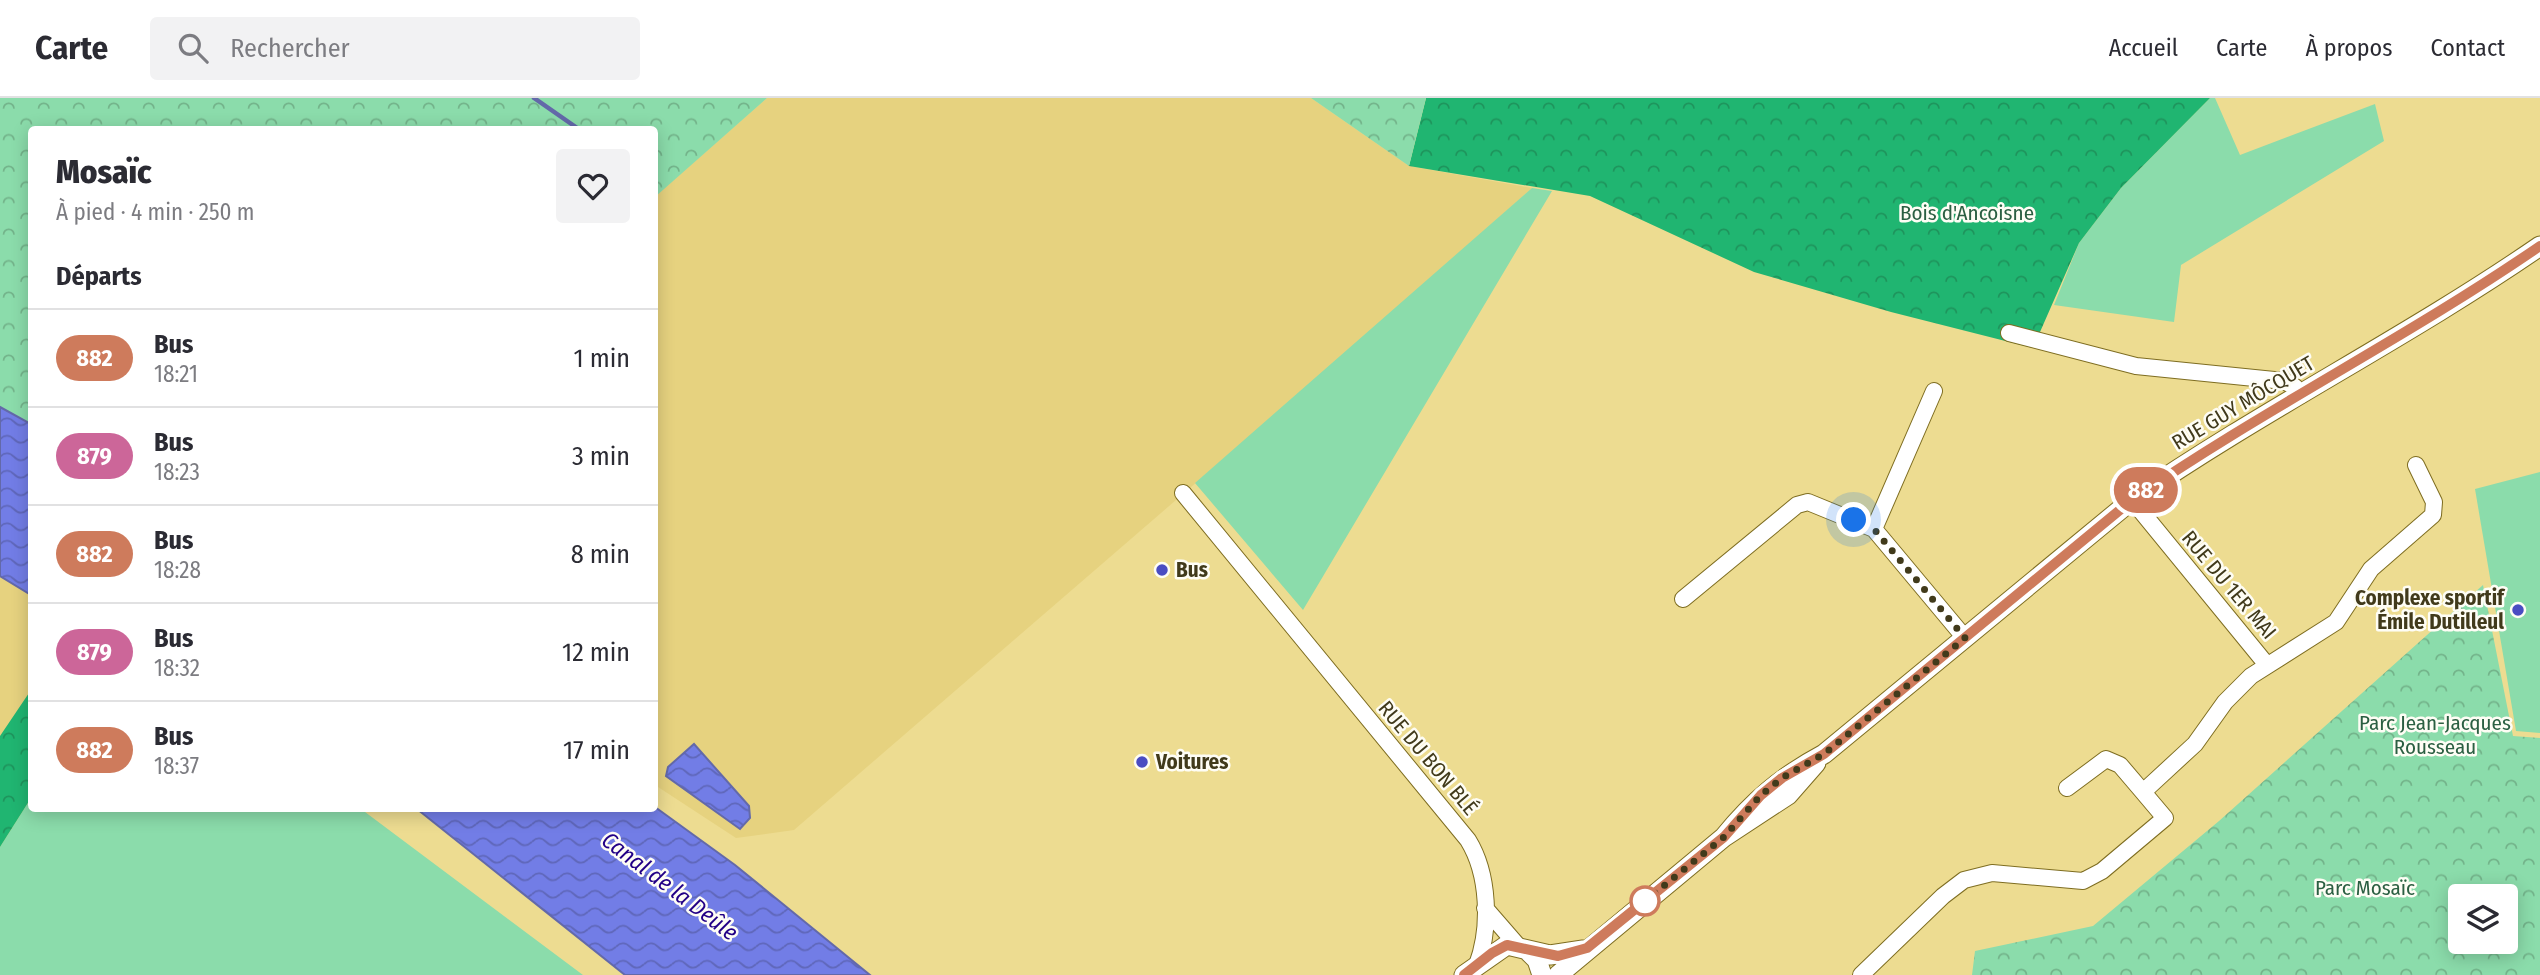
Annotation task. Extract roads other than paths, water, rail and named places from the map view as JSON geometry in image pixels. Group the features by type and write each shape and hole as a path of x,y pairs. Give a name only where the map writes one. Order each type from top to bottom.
{"street":[{"name":"RUE GUY MÔCQUET","path":"1558,975 1587,948 1724,837 1788,795 1824,754 2132,500 2464,296 2540,246"},
{"path":"2009,333 2136,366 2284,381 2301,394"},
{"path":"1874,529 1934,391"},
{"name":"RUE DU 1ER MAI","path":"2143,792 2196,744 2232,694 2267,665 2318,636 2336,622 2350,606 2371,569 2433,515 2434,502 2416,465"},
{"name":"RUE DU BON BLÉ","path":"1183,494 1468,839 1478,860 1486,934 1471,970"},
{"name":"RUE DU 1ER MAI","path":"2132,500 2267,665"},
{"path":"1683,599 1802,502 1814,503 1874,529 1965,638"},
{"path":"1861,975 1943,895 1964,880 1992,873 2075,883 2096,876 2165,818 2120,765 2106,758 2067,788"},
{"path":"1485,908 1537,960 1542,975"},
{"path":"1471,970 1502,947 1565,956 1587,948"}],"water":[{"path":"0,407 28,422 28,593 0,576"},
{"path":"694,744 749,806 750,818 740,829 666,776 668,767"},
{"name":"Canal de la Deûle","path":"658,809 735,865 870,975 625,975 421,812 658,812"}],"waterway":[{"path":"534,98 574,126"}],"place":[{"name":"Bus","path":"1162,570"},
{"name":"Complexe sportif Émile Dutilleul","path":"2518,610"},
{"name":"Voitures","path":"1142,762"}],"park label":[{"name":"Bois d'Ancoisne","path":"1967,213"},
{"name":"Parc Jean-Jacques Rousseau","path":"2435,735"},
{"name":"Parc Mosaïc","path":"2365,888"}]}
